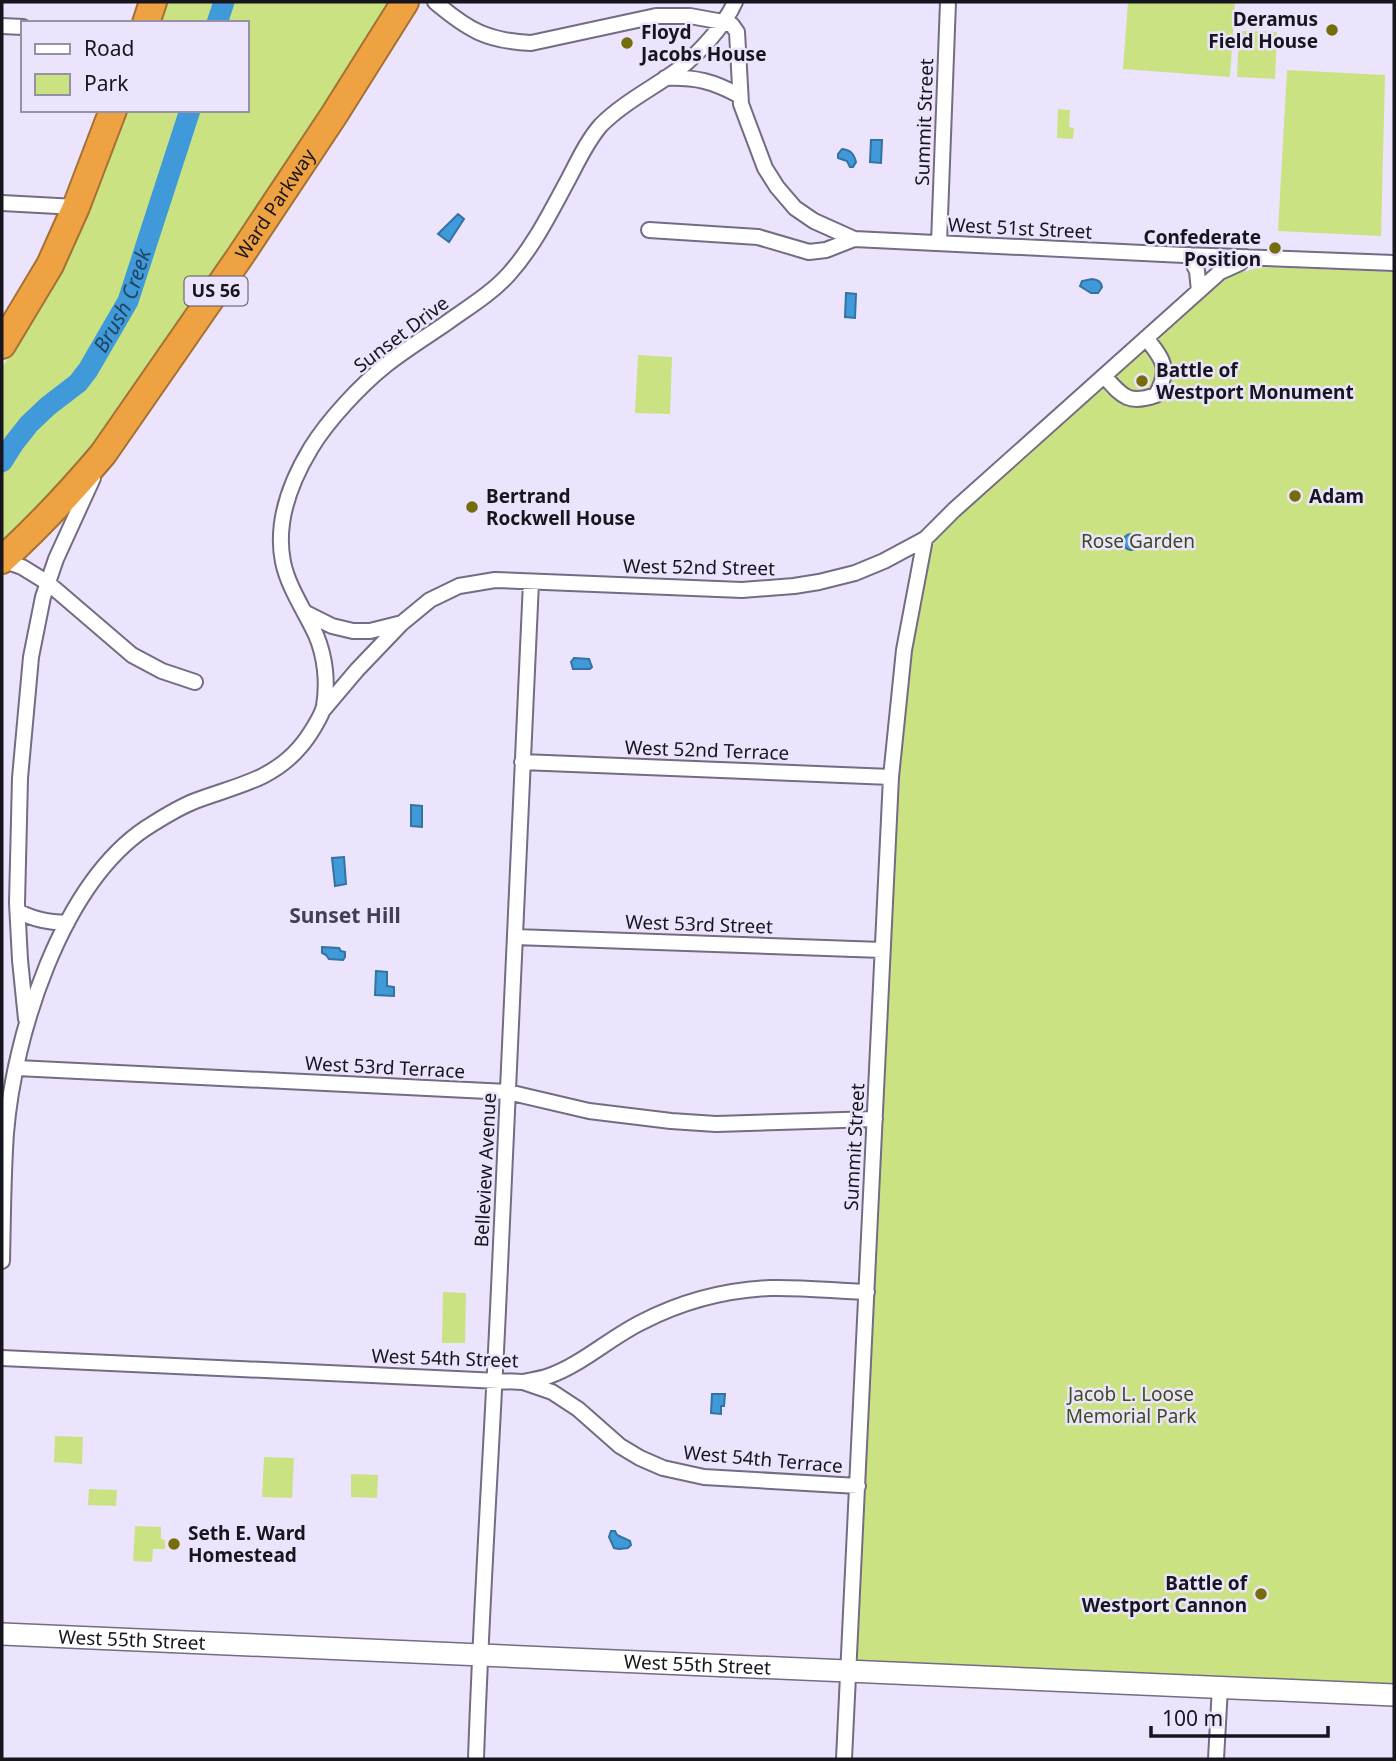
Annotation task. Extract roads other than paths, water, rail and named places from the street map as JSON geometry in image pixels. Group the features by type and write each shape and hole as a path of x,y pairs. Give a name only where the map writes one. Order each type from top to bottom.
{"highway":[{"path":"146,21 153,2"},
{"name":"Ward Parkway","path":"2,560 78,484 103,454 257,231 405,2"},
{"path":"2,345 50,265 76,207 112,112"}],"main road":[{"name":"West 55th Street","path":"2,1634 1394,1695"}],"street":[{"path":"435,2 477,33 514,42 531,43 656,16 690,16 732,25 737,32 741,104 765,168 795,208 814,221 854,239"},
{"name":"Sunset Drive","path":"324,709 326,677 323,656 284,566 281,544 286,504 312,445 350,398 384,366 484,296 507,276 536,240 585,147 599,128 624,105 680,68 723,22 735,2"},
{"name":"Summit Street","path":"939,243 948,2"},
{"path":"2,26 21,27"},
{"path":"664,78 704,80 740,96"},
{"path":"2,204 76,207"},
{"name":"West 51st Street","path":"649,230 758,237 809,252 826,250 854,239 1394,263"},
{"path":"1189,255 1198,271 1199,291"},
{"name":"West 52nd Street","path":"304,612 332,626 370,631 402,623 430,600 459,586 495,580 742,590 783,588 855,573 925,539 1220,272 1240,263 1246,257"},
{"path":"1104,376 1120,393 1129,398 1142,400 1156,395 1163,384 1164,370 1161,356 1146,338"},
{"path":"27,1024 18,911 20,778 31,657 43,597 56,559 103,454"},
{"name":"Summit Street","path":"844,1759 891,777 904,650 925,539"},
{"path":"2,560 22,567 48,583 132,655 162,671 195,682"},
{"name":"Belleview Avenue","path":"476,1759 531,582"},
{"name":"Sunset Drive","path":"2,1261 7,1093 17,1068 42,977 86,889 111,858 134,836 166,815 251,782 276,769 301,746 324,709 402,623"},
{"name":"West 52nd Terrace","path":"522,762 891,777"},
{"path":"18,911 42,921 67,923"},
{"name":"West 53rd Street","path":"514,937 882,950"},
{"name":"West 53rd Terrace","path":"17,1068 508,1092 589,1111 716,1124 875,1119"},
{"name":"West 54th Street","path":"2,1358 523,1382 550,1376 642,1322 705,1298 772,1288 867,1292"},
{"name":"West 54th Terrace","path":"523,1382 552,1392 578,1409 620,1446 663,1468 704,1477 858,1486"},
{"path":"1216,1759 1220,1687"}],"water":[{"path":"871,140 882,140 881,163 870,162"},
{"path":"842,149 853,155 856,162 853,167 838,158"},
{"path":"458,214 464,219 449,242 438,234"},
{"path":"1092,279 1101,283 1102,287 1098,293 1091,293 1080,286 1082,281"},
{"path":"846,293 856,294 855,318 845,317"},
{"path":"1131,534 1137,536 1137,548 1131,550 1125,548 1123,542 1125,536"},
{"path":"574,658 589,659 592,667 573,669 571,662"},
{"path":"411,805 422,806 422,827 411,826"},
{"path":"344,857 346,884 335,886 332,858"},
{"path":"322,947 339,948 345,952 345,957 343,960 329,959 322,953"},
{"path":"376,971 387,972 387,986 394,987 394,996 375,995"},
{"path":"712,1394 725,1394 721,1414 711,1413"},
{"path":"611,1531 630,1541 631,1545 628,1548 614,1548 609,1537"}],"waterway":[{"name":"Brush Creek","path":"218,21 224,2"},
{"name":"Brush Creek","path":"2,462 29,424 78,383 128,301 189,112"}],"place":[{"name":"Deramus Field House","path":"1332,30"},
{"name":"Floyd Jacobs House","path":"627,43"},
{"name":"Confederate Position","path":"1275,248"},
{"name":"Battle of Westport Monument","path":"1142,381"},
{"name":"Adam","path":"1295,496"},
{"name":"Bertrand Rockwell House","path":"472,507"},
{"name":"Seth E. Ward Homestead","path":"174,1544"},
{"name":"Battle of Westport Cannon","path":"1261,1594"}],"district":[{"name":"Sunset Hill","path":"345,916"}],"park label":[{"name":"Rose Garden","path":"1138,541"},
{"name":"Jacob L. Loose Memorial Park","path":"1131,1405"}]}
